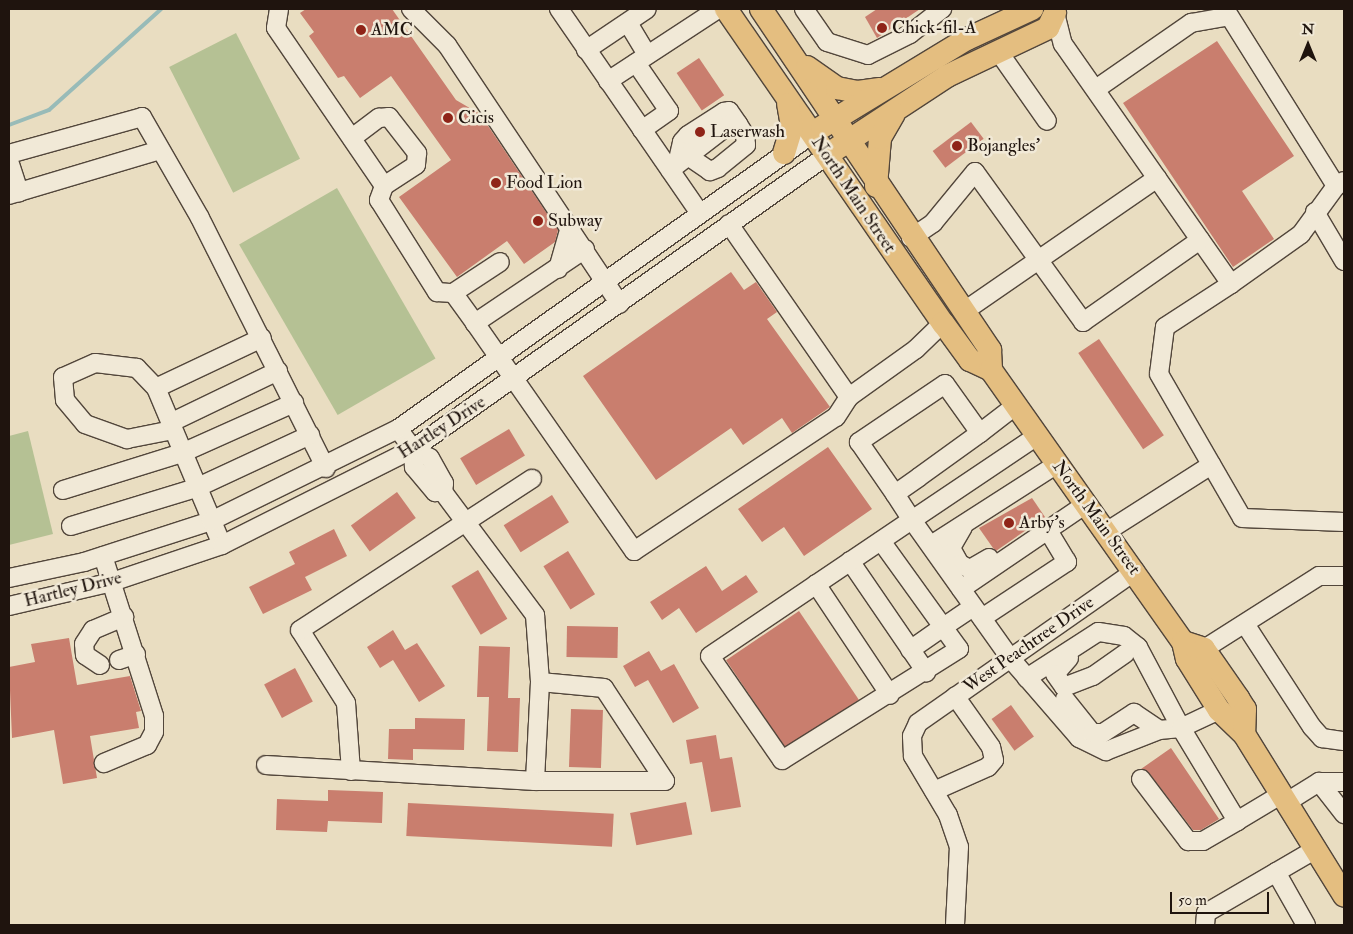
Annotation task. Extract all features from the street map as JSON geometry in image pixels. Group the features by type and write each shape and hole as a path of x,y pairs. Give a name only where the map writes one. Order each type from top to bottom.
{"main road":[{"name":"North Main Street","path":"726,9 826,156 970,360 991,370"},
{"name":"North Main Street","path":"761,9 835,118 876,186 990,350 991,370 1015,406 1191,650 1245,709"},
{"path":"811,134 1009,13 1032,9"},
{"path":"826,156 947,76 1048,28 1056,10"},
{"path":"792,56 837,88 858,92 885,88"},
{"path":"784,153 792,126 788,101"},
{"path":"876,186 880,138 896,110"},
{"path":"943,323 967,317"},
{"name":"North Main Street","path":"1191,650 1219,710 1244,734 1344,895"},
{"path":"1219,710 1229,706 1245,709 1244,734"}],"street":[{"path":"279,9 276,28 384,186"},
{"path":"411,9 447,45 620,304"},
{"path":"559,9 642,130 678,163 699,212"},
{"path":"586,50 648,9"},
{"path":"608,81 718,9"},
{"path":"804,9 827,42 868,55 910,34 942,9"},
{"path":"1056,10 1064,44 1231,284"},
{"path":"1096,89 1191,23 1226,13 1340,183 1315,212 1301,234 1231,284 1165,327 1159,374 1242,518 1344,522"},
{"path":"628,23 641,59 669,111 642,130"},
{"path":"998,51 1047,121"},
{"path":"729,111 738,124 746,146 718,168 710,171 678,163 679,150 688,135 724,112 729,111"},
{"path":"9,154 142,117 262,338 326,468"},
{"path":"352,138 379,118 389,117 417,153 416,164 384,186 379,196 384,214 437,292 453,293 500,262"},
{"name":"Hartley Drive","path":"9,578 104,556 212,521 326,468 398,429 604,279 811,134"},
{"path":"9,161 14,194 160,150"},
{"name":"Hartley Drive","path":"9,606 112,582 222,545 414,449 826,156"},
{"path":"911,238 933,222 975,172 1083,322 1200,240"},
{"path":"967,317 1038,261 1157,178"},
{"path":"1315,212 1344,261"},
{"path":"729,224 849,397"},
{"path":"558,268 570,227"},
{"path":"474,323 584,249"},
{"path":"453,293 512,381 634,551 836,417 849,397 916,349 943,323"},
{"path":"156,388 262,338"},
{"path":"222,545 196,488 171,426 156,388 137,368 95,363 63,377 65,400 86,424 127,439 171,426 278,371"},
{"path":"980,433 945,384 859,442 912,520 936,542 965,586 977,612 1027,678 1058,702 1092,733 1103,733 1134,713 1158,730"},
{"path":"63,490 182,453 294,403"},
{"path":"895,494 1015,406"},
{"path":"398,429 414,449 414,467 435,492 443,492 468,522 534,615 540,682 535,781"},
{"path":"71,526 196,488 310,435"},
{"path":"881,540 959,649 890,695 782,760 710,656 881,540 1038,436"},
{"path":"936,542 1057,464"},
{"path":"1106,532 1211,465"},
{"path":"351,771 346,703 300,630 532,479"},
{"path":"965,586 1086,504"},
{"path":"966,522 951,548 965,568 1021,537 1044,533"},
{"path":"910,650 943,628 977,612 1067,562 1044,533"},
{"path":"104,556 154,716 154,732 147,745 104,764"},
{"path":"850,561 926,672"},
{"name":"West Peachtree Drive","path":"934,791 911,749 912,736 922,718 1135,571"},
{"path":"1191,650 1245,624 1319,576 1344,576"},
{"path":"816,584 890,695"},
{"path":"100,665 85,655 84,644 94,630 124,617"},
{"path":"1245,624 1312,727 1322,738 1344,741"},
{"path":"1027,678 1098,632 1124,636 1138,647 1181,728 1237,821"},
{"path":"1098,632 1093,642 1057,669 1056,682 1076,685 1125,654"},
{"path":"1058,702 1112,671 1125,654 1124,636"},
{"path":"119,660 136,654"},
{"path":"266,765 535,781 665,780 604,688 540,682"},
{"path":"955,696 991,747 994,760 988,767 934,791 948,815 959,847 955,925"},
{"path":"1058,702 1079,738 1106,751 1158,730 1181,728 1219,710"},
{"path":"1141,779 1188,841 1203,841 1237,821 1319,782 1344,782"},
{"path":"1319,782 1344,814"},
{"path":"1201,924 1206,913 1316,849"},
{"path":"1276,872 1306,925"}],"green space":[{"path":"236,33 300,159 233,193 169,67"},
{"path":"337,188 436,359 338,415 239,244"},
{"path":"28,431 53,534 9,545 9,436"}],"building":[{"path":"306,9 392,9 456,100 480,114 558,230 555,242 524,264 507,241 457,277 399,197 451,160 391,76 360,98 344,76 338,78 309,36 314,32 300,13"},
{"name":"Chick-fil-A","path":"877,9 920,9 877,38 865,17"},
{"path":"1217,41 1294,156 1242,191 1274,239 1233,267 1123,103"},
{"path":"699,58 724,95 702,110 677,73"},
{"path":"971,122 984,139 945,168 933,151"},
{"path":"731,272 744,290 756,282 777,312 767,319 830,407 792,433 782,418 743,445 731,428 656,480 583,376"},
{"path":"1099,339 1164,435 1143,449 1078,353"},
{"path":"509,429 525,456 476,485 460,458"},
{"path":"828,447 872,509 804,556 784,527 762,542 738,509"},
{"path":"397,492 416,518 370,551 351,526"},
{"path":"552,495 569,522 521,552 504,525"},
{"path":"1032,498 1045,517 996,551 979,528"},
{"path":"334,529 347,556 305,577 312,590 263,614 249,587 295,564 289,552"},
{"path":"568,551 595,594 570,610 543,566"},
{"path":"706,566 722,591 746,575 758,592 696,633 679,608 662,620 650,602"},
{"path":"478,570 507,619 481,635 451,586"},
{"path":"799,611 859,700 786,749 726,660"},
{"path":"567,626 618,627 617,658 566,657"},
{"path":"393,630 405,650 417,643 445,686 419,702 393,660 380,668 367,647"},
{"path":"69,638 77,685 130,676 141,711 136,712 139,728 90,736 97,778 63,784 54,730 12,738 9,667 35,662 31,644"},
{"path":"479,646 510,647 508,698 520,698 518,752 487,751 489,697 477,697"},
{"path":"649,651 661,671 674,664 699,708 673,723 648,680 635,687 623,666"},
{"path":"295,668 313,702 282,718 264,684"},
{"path":"1011,705 1034,737 1015,751 992,719"},
{"path":"571,709 603,710 601,768 569,767"},
{"path":"415,718 465,719 464,750 413,749 413,760 388,759 389,729 415,729"},
{"path":"716,735 720,759 732,757 741,807 711,812 702,762 690,764 686,740"},
{"path":"1171,748 1219,819 1201,830 1193,830 1149,773 1141,769"},
{"path":"328,790 383,792 382,823 328,821 327,832 276,830 277,799 328,801"},
{"path":"686,802 692,834 636,845 630,813"},
{"path":"408,803 614,814 612,847 406,836"}],"waterway":[{"path":"9,125 49,110 161,9"}],"place":[{"name":"Chick-fil-A","path":"882,28"},
{"name":"AMC","path":"361,30"},
{"name":"Cicis","path":"448,118"},
{"name":"Laserwash","path":"700,132"},
{"name":"Bojangles'","path":"957,146"},
{"name":"Food Lion","path":"496,183"},
{"name":"Subway","path":"538,221"},
{"name":"Arby's","path":"1009,523"}]}
